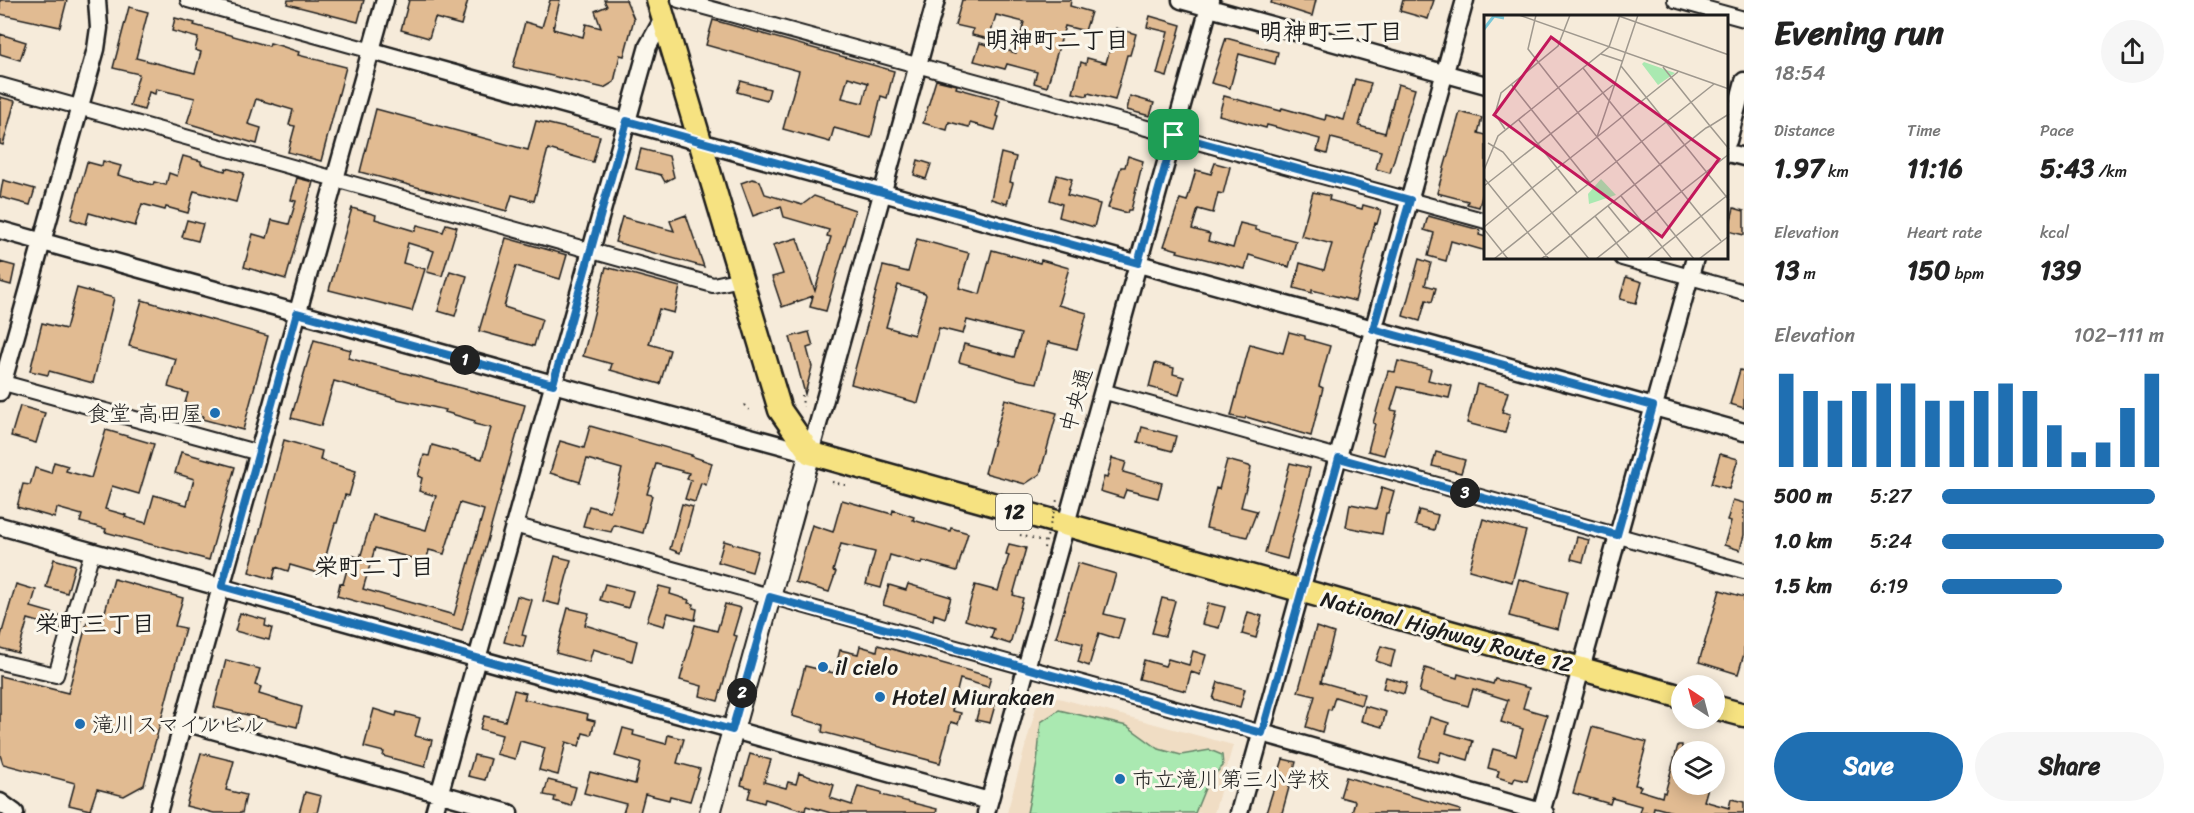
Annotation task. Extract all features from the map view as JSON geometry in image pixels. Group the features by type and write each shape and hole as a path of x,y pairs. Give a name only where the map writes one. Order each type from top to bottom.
{"highway":[{"path":"660,10 780,410 810,453"},
{"name":"National Highway Route 12","path":"810,453 1671,694"},
{"path":"1725,710 1744,715"}],"main road":[{"path":"710,813 810,453"}],"street":[{"path":"97,0 99,28 96,49 1,386 259,453"},
{"path":"188,0 699,140 1744,432"},
{"path":"158,813 385,0"},
{"path":"679,0 1484,219"},
{"path":"0,230 810,453 936,0"},
{"path":"1181,0 1210,4 1484,84"},
{"path":"1239,813 1465,0"},
{"path":"1675,0 1744,19"},
{"name":"中央通","path":"988,807 1210,4"},
{"path":"434,813 660,10"},
{"path":"1729,137 1744,81"},
{"path":"0,84 713,285 741,279"},
{"path":"1729,153 1744,157"},
{"path":"1629,260 1744,292"},
{"path":"514,525 1542,813 1694,260"},
{"path":"1102,391 1744,571"},
{"path":"0,526 222,586 732,730 988,807"},
{"path":"0,662 56,675 92,552"},
{"path":"184,722 509,813"},
{"path":"0,802 15,813"}],"path":[{"path":"802,395 802,407"},
{"path":"744,405 752,412"},
{"path":"832,482 845,485"},
{"path":"1044,548 1058,496"},
{"path":"1020,535 1043,542"}],"shaded area":[{"name":"市立滝川第三小学校","path":"1040,693 1233,745 1214,813 1007,813"}],"green space":[{"name":"市立滝川第三小学校","path":"1059,710 1127,726 1159,749 1181,755 1210,750 1222,755 1223,766 1208,781 1195,813 1027,813 1037,763 1041,722"}],"building":[{"path":"0,0 67,0 60,27 0,14"},
{"path":"288,0 364,0 358,22 287,4"},
{"path":"409,0 468,0 461,25 435,18 429,38 401,30"},
{"path":"550,0 560,0 553,29 583,37 586,24 601,28 595,11 607,6 604,0 626,0 634,19 624,56 620,55 614,82 604,88 513,67 525,22 542,27"},
{"path":"962,0 1071,0 1070,6 1091,12 1085,31 1065,26 1047,87 1034,83 1037,72 1007,64 1005,69 974,61 980,43 1016,53 1024,22 996,15 989,39 972,35 973,29 955,25"},
{"path":"1272,0 1316,0 1312,16 1271,3"},
{"path":"1403,0 1434,0 1428,19 1400,11"},
{"path":"129,7 148,12 136,58 195,73 201,52 195,50 198,38 172,31 175,18 269,46 270,43 281,46 299,52 298,55 346,67 321,161 288,152 295,126 289,125 293,110 256,99 248,124 261,128 257,144 187,123 195,98 156,89 155,94 149,92 144,110 130,106 139,74 113,68"},
{"path":"1150,16 1181,25 1167,77 1157,74 1168,32 1147,27"},
{"path":"713,20 894,71 887,98 881,96 871,138 834,128 830,142 783,129 799,71 706,45","holes":["848,77 868,83 863,103 842,98"]},
{"path":"1116,28 1136,34 1130,55 1127,55 1115,100 1088,93 1087,96 1073,93 1081,62 1086,64 1087,58 1106,63"},
{"path":"0,34 26,42 20,60 0,54"},
{"path":"1226,38 1278,52 1275,64 1239,54 1230,88 1211,83"},
{"path":"1355,79 1371,83 1359,126 1385,133 1398,84 1415,89 1390,173 1376,169 1381,151 1331,138 1327,154 1317,151 1320,139 1219,115 1224,96 1325,120 1326,115 1344,120"},
{"path":"936,80 1000,100 996,116 999,117 995,130 970,123 969,127 949,122 947,130 923,123"},
{"path":"741,81 770,89 767,100 737,92"},
{"path":"1130,96 1154,103 1150,116 1127,110"},
{"path":"0,97 15,101 3,145 0,144"},
{"path":"376,109 528,150 536,121 600,136 593,162 548,149 534,201 512,195 507,211 360,172"},
{"path":"1460,112 1482,118 1478,133 1484,134 1484,189 1479,207 1467,204 1468,201 1437,193"},
{"path":"641,149 669,156 674,177 665,182 661,175 636,169"},
{"path":"1001,153 1016,157 1010,182 1013,183 1007,204 991,199"},
{"path":"183,156 225,171 226,168 244,173 236,202 194,191 188,213 142,204 135,226 89,213 86,224 71,219 87,162 102,166 103,161 121,166 118,175 153,185 154,182 166,185 169,173 177,176"},
{"path":"1128,156 1143,161 1131,210 1127,213 1108,208 1121,167 1125,167"},
{"path":"918,160 931,164 926,179 914,175"},
{"path":"1215,163 1230,167 1223,194 1218,193 1213,213 1198,209 1192,229 1210,234 1208,241 1233,248 1240,223 1296,241 1289,267 1249,255 1245,269 1177,252 1178,250 1164,246 1180,199 1187,201 1196,170 1211,174"},
{"path":"1057,175 1072,179 1067,195 1100,204 1094,227 1059,217 1062,204 1050,200"},
{"path":"297,178 313,182 286,279 244,267 253,234 267,238 272,220 289,224 296,201 291,200"},
{"path":"752,179 760,181 765,194 802,205 814,196 855,210 826,311 810,307 813,296 782,307 772,277 783,274 773,245 797,238 815,291 831,237 827,236 829,230 784,217 781,206 753,216 741,183"},
{"path":"3,180 35,189 30,205 0,197"},
{"path":"1313,192 1330,196 1329,200 1362,209 1363,205 1381,210 1377,224 1375,223 1355,301 1294,288 1300,263 1324,270 1332,244 1301,236"},
{"path":"352,208 376,215 375,219 415,231 417,225 443,232 446,224 457,227 442,276 427,272 434,251 408,243 403,263 425,269 412,311 329,290"},
{"path":"1734,208 1744,211 1744,235 1729,231"},
{"path":"686,215 704,267 615,242 622,217 674,231 670,221"},
{"path":"1428,216 1480,230 1479,235 1484,236 1484,250 1451,241 1446,261 1428,256 1434,233 1424,230"},
{"path":"187,220 203,224 198,241 182,237"},
{"path":"506,238 567,255 560,279 516,266 504,307 542,319 534,346 479,331"},
{"path":"917,239 969,253 959,288 980,294 992,250 1069,268 1058,305 1087,313 1077,349 1048,342 1037,383 1021,380 959,362 964,344 1014,357 1021,334 967,320 963,334 939,328 918,403 851,384 883,266 908,272","holes":["898,285 925,293 914,335 886,327"]},
{"path":"1419,259 1431,263 1425,285 1436,288 1432,302 1426,300 1420,321 1403,316"},
{"path":"0,262 15,266 11,285 0,282"},
{"path":"606,267 680,287 674,313 659,309 649,344 670,350 660,384 610,370 612,364 583,356"},
{"path":"450,271 467,276 455,316 438,311"},
{"path":"1626,277 1642,282 1636,303 1620,299"},
{"path":"77,288 114,298 93,383 49,371 48,375 30,371 42,323 66,329"},
{"path":"142,300 268,336 243,430 202,419 203,416 183,410 188,393 168,387 176,359 129,346"},
{"path":"809,332 813,346 807,348 812,367 805,394 790,337"},
{"path":"1289,332 1330,346 1319,386 1323,388 1311,436 1246,417 1245,419 1231,416 1250,344 1283,353"},
{"path":"314,340 351,350 348,358 525,405 462,631 337,596 340,583 343,584 351,555 360,558 373,515 426,530 436,496 419,491 422,478 418,476 424,455 429,456 432,445 482,459 491,428 474,424 475,421 445,412 446,410 334,381 321,426 291,418","holes":["460,503 484,510 454,615 363,589 375,548 426,562 429,550 444,554"]},
{"path":"1398,361 1431,369 1428,380 1452,386 1449,398 1398,387 1391,410 1397,411 1384,455 1368,451 1375,424 1373,423 1388,371 1395,372"},
{"path":"1155,363 1174,368 1173,374 1184,377 1179,395 1149,387"},
{"path":"1740,370 1744,371 1744,408 1730,404"},
{"path":"1477,384 1508,392 1502,412 1510,414 1505,433 1467,423"},
{"path":"1005,399 1057,413 1040,474 1025,484 985,473"},
{"path":"20,406 45,413 36,443 11,436"},
{"path":"590,426 692,455 712,463 706,485 701,483 695,502 685,499 691,480 687,479 689,473 656,464 647,494 652,495 643,533 614,525 611,532 583,526 589,506 610,512 622,469 587,459 580,482 550,473 560,441 584,448"},
{"path":"1142,427 1176,436 1172,451 1138,442"},
{"path":"106,430 154,444 139,494 112,486 105,509 126,515 125,517 146,523 154,495 187,505 194,479 175,473 181,452 235,467 209,560 105,532 106,529 80,522 82,515 57,508 55,518 17,507 23,484 30,485 35,468 51,473 54,462 68,466 66,471 91,478"},
{"path":"284,440 322,451 320,460 356,471 349,496 345,495 337,523 335,523 321,574 290,565 288,571 276,567 273,579 249,572"},
{"path":"1436,452 1465,460 1461,473 1432,466"},
{"path":"1720,454 1738,459 1729,489 1711,484"},
{"path":"1112,458 1126,462 1123,472 1162,483 1158,498 1126,490 1123,498 1100,491 1104,477 1107,478"},
{"path":"1227,460 1251,468 1241,507 1257,511 1247,537 1206,528 1216,488 1219,489"},
{"path":"1290,463 1310,468 1287,559 1265,553"},
{"path":"1382,487 1394,491 1382,534 1346,527 1350,504 1376,509"},
{"path":"842,500 892,514 893,510 914,517 913,520 950,531 951,528 968,533 957,571 890,555 881,588 866,584 875,552 841,544 833,571 836,572 829,592 795,582 812,525 833,532"},
{"path":"1733,500 1744,503 1744,535 1740,550 1724,545 1731,522 1727,521"},
{"path":"682,504 693,507 680,553 670,549"},
{"path":"1419,510 1438,515 1434,530 1415,525"},
{"path":"1483,519 1526,531 1512,582 1469,570"},
{"path":"1577,537 1589,540 1583,562 1571,559"},
{"path":"724,541 758,551 752,572 718,562"},
{"path":"1009,544 1026,548 1013,595 1023,598 1010,644 991,638 994,629 965,620 975,585 998,591 1009,555 1006,554"},
{"path":"555,556 571,560 559,605 543,601"},
{"path":"54,559 75,565 67,593 46,587"},
{"path":"1078,563 1116,574 1104,614 1124,619 1118,639 1099,633 1089,666 1078,662 1083,644 1056,637"},
{"name":"滝川スマイルビル","path":"114,579 183,598 175,626 185,628 144,785 124,796 97,789 90,810 69,805 75,783 3,764 0,755 0,676 68,693 87,622 101,626"},
{"path":"1519,579 1567,592 1558,629 1509,616"},
{"path":"16,584 36,590 31,607 59,615 56,627 28,619 18,653 0,648 0,639"},
{"path":"605,584 633,591 628,608 600,600"},
{"path":"908,584 951,597 945,618 934,614 933,620 883,605 889,585 906,590"},
{"path":"659,586 671,589 670,594 694,604 693,608 697,609 695,620 668,613 664,626 647,621"},
{"path":"1720,590 1744,597 1744,654 1738,674 1699,662"},
{"path":"517,596 532,600 522,635 526,636 523,647 504,642"},
{"path":"1162,598 1175,601 1165,636 1152,633"},
{"path":"1208,603 1225,607 1219,628 1202,624"},
{"path":"725,604 741,608 733,635 737,636 718,701 700,696 702,686 680,680 695,625 717,631"},
{"path":"568,608 589,613 585,625 637,641 632,661 593,649 589,662 556,653"},
{"path":"1248,612 1262,616 1256,638 1242,634"},
{"path":"240,613 266,620 265,626 272,628 269,640 235,631"},
{"path":"1316,627 1334,633 1321,682 1364,694 1361,705 1335,697 1331,710 1328,709 1322,732 1306,727 1315,696 1298,692"},
{"path":"878,645 991,677 988,687 960,679 952,711 961,713 958,724 951,722 940,763 822,732 823,725 792,716 805,666 834,673 840,650 858,654 860,646 877,651"},
{"path":"1381,646 1395,650 1391,666 1376,661"},
{"path":"1193,651 1206,655 1200,675 1191,672 1186,691 1139,679 1144,660 1165,666 1168,659 1189,665"},
{"path":"226,660 260,669 255,685 261,687 259,694 302,707 297,727 214,707"},
{"path":"1425,668 1457,678 1458,674 1493,684 1495,679 1529,688 1523,708 1547,715 1527,781 1515,778 1513,782 1497,777 1499,771 1488,768 1493,749 1516,755 1523,729 1501,722 1508,700 1473,689 1468,706 1419,692"},
{"path":"1386,677 1407,683 1404,694 1383,688"},
{"path":"1218,682 1245,689 1240,707 1213,699"},
{"path":"514,690 526,693 524,699 588,714 587,719 595,721 591,735 583,733 579,746 566,742 558,775 539,770 545,748 520,741 515,759 496,754 502,735 480,729 484,716 505,721"},
{"path":"983,694 997,698 990,723 976,720"},
{"path":"1365,706 1386,712 1382,727 1361,721"},
{"path":"374,709 396,716 397,712 420,718 415,736 432,740 425,767 383,756 384,752 364,747"},
{"path":"1430,717 1449,723 1446,733 1473,741 1468,760 1441,752 1438,762 1419,757"},
{"path":"1592,727 1647,742 1635,785 1641,786 1639,790 1662,797 1671,771 1671,795 1706,795 1704,801 1729,808 1731,799 1744,802 1744,813 1677,813 1654,807 1653,813 1639,813 1641,806 1612,798 1610,804 1573,793"},
{"path":"623,728 634,731 633,735 666,744 668,735 684,739 677,763 700,769 690,801 670,796 669,800 645,794 640,813 623,813 626,804 584,793 590,772 635,784 640,763 615,756"},
{"path":"201,753 234,761 226,790 246,795 242,813 214,813 186,806"},
{"path":"750,754 771,760 764,782 786,788 788,782 796,784 799,773 834,785 830,798 852,805 858,786 881,792 881,795 937,809 936,813 831,813 806,806 805,811 765,799 764,803 748,798 751,788 741,785"},
{"path":"474,755 491,759 485,780 468,776"},
{"path":"1283,759 1296,762 1282,813 1266,813"},
{"path":"1346,777 1460,810 1460,813 1352,813 1355,801 1340,797"},
{"path":"548,780 576,787 571,806 554,801 555,797 544,795"},
{"path":"305,792 321,796 317,813 299,813"}],"place":[{"name":"食堂 高田屋","path":"215,413"},
{"name":"il cielo","path":"823,667"},
{"name":"Hotel Miurakaen","path":"880,697"},
{"name":"滝川スマイルビル","path":"80,724"},
{"name":"市立滝川第三小学校","path":"1120,779"}],"district":[{"name":"明神町三丁目","path":"1331,32"},
{"name":"明神町二丁目","path":"1057,40"},
{"name":"栄町二丁目","path":"374,567"},
{"name":"栄町三丁目","path":"95,624"}],"route":[{"path":"627,121 1138,263 1174,135 1410,200 1373,329 1653,406 1617,535 1339,458 1262,733 770,597 732,730 222,586 297,313 553,384 627,121"}]}
